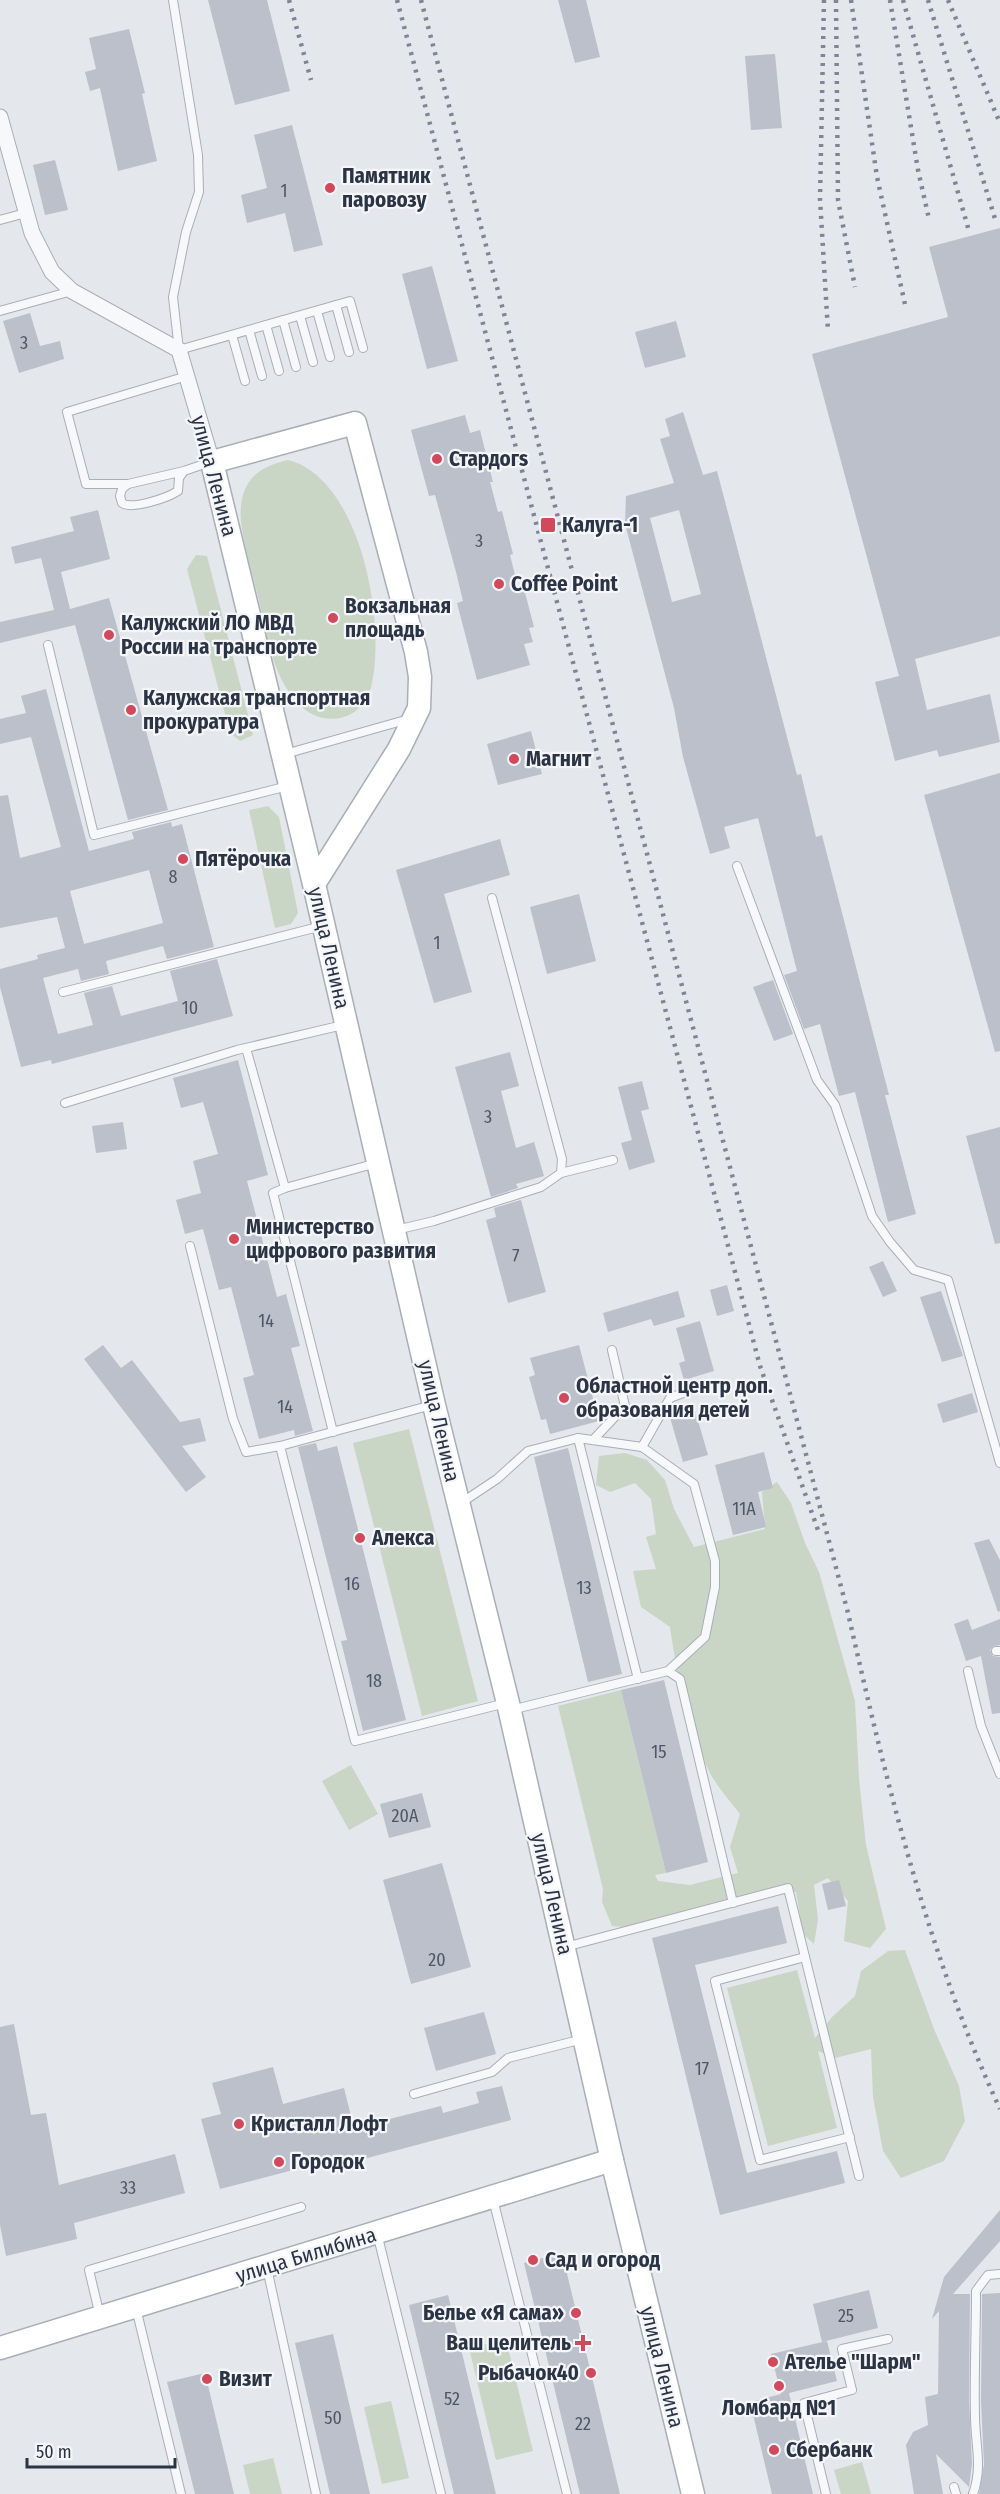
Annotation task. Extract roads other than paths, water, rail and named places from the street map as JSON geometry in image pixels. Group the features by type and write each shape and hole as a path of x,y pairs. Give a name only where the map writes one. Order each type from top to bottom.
{"main road":[{"path":"212,462 355,423 417,658 418,708 399,749 314,884"},
{"name":"улица Ленина","path":"212,462 324,926 434,1405 509,1707 612,2160 693,2494"},
{"name":"улица Билибина","path":"0,2348 612,2160"}],"street":[{"path":"0,117 26,213 45,262 52,272 72,291 179,350"},
{"name":"улица Ленина","path":"179,350 212,462"}],"lane":[{"path":"173,0 198,155 199,192 186,232 174,297 179,350 350,301 363,348"},
{"path":"0,220 26,213"},
{"path":"0,310 72,291"},
{"path":"336,305 349,352"},
{"path":"317,311 330,357"},
{"path":"300,316 313,362"},
{"path":"283,320 296,367"},
{"path":"266,325 279,371"},
{"path":"249,330 262,376"},
{"path":"232,335 245,381"},
{"path":"187,376 67,412 86,484 128,484 212,462"},
{"path":"128,484 122,489 120,496 122,502 132,506 172,495 178,491 179,478 183,471"},
{"path":"48,645 94,835 290,785"},
{"path":"283,755 413,718"},
{"path":"737,866 817,1080 835,1104 872,1216 914,1270 948,1280 1000,1463"},
{"path":"492,898 562,1159 561,1173"},
{"path":"63,992 324,926"},
{"path":"65,1103 246,1048 347,1024"},
{"path":"246,1048 285,1188"},
{"path":"394,1230 434,1221 541,1187 561,1173 613,1160"},
{"path":"333,1432 273,1193 379,1163"},
{"path":"190,1246 233,1419 246,1452 280,1446 434,1405"},
{"path":"593,1440 625,1406 612,1350"},
{"path":"642,1447 670,1398 693,1389"},
{"path":"280,1446 355,1741 668,1671 705,1637 715,1587 715,1561 694,1484 642,1447 578,1438 528,1451 497,1479 459,1505"},
{"path":"578,1438 638,1679"},
{"path":"668,1671 680,1679 733,1903"},
{"path":"968,1671 981,1726 1000,1774"},
{"path":"564,1947 788,1888 859,2176"},
{"path":"806,1957 715,1981 760,2160 850,2137"},
{"path":"414,2094 492,2072 508,2058 584,2039"},
{"path":"492,2198 567,2494"},
{"path":"100,2317 89,2270 302,2207"},
{"path":"377,2233 441,2494"},
{"path":"266,2267 316,2494"},
{"path":"973,2494 977,2481 979,2448 975,2420 976,2291 988,2276 1000,2274"},
{"path":"135,2306 181,2494"},
{"path":"826,2494 804,2403 852,2390 843,2349 888,2339"}],"railway":[{"path":"289,0 311,80"},
{"path":"397,0 760,1366 819,1533"},
{"path":"421,0 848,1613 911,1865 951,1989 1000,2109"},
{"path":"824,0 820,199 828,331"},
{"path":"836,0 838,200 855,287"},
{"path":"851,0 877,177 906,309"},
{"path":"890,0 918,170 929,219"},
{"path":"903,0 969,231"},
{"path":"928,0 996,222"},
{"path":"948,0 1000,123"}],"place":[{"name":"Памятник паровозу","path":"330,188"},
{"name":"Стардогs","path":"437,459"},
{"name":"Калуга-1","path":"548,525"},
{"name":"Coffee Point","path":"499,584"},
{"name":"Вокзальная площадь","path":"333,618"},
{"name":"Калужский ЛО МВД России на транспорте","path":"109,635"},
{"name":"Калужская транспортная прокуратура","path":"131,710"},
{"name":"Магнит","path":"514,759"},
{"name":"Пятёрочка","path":"183,859"},
{"name":"Министерство цифрового развития","path":"234,1239"},
{"name":"Областной центр доп. образования детей","path":"564,1398"},
{"name":"Алекса","path":"360,1538"},
{"name":"Кристалл Лофт","path":"239,2124"},
{"name":"Городок","path":"279,2162"},
{"name":"Сад и огород","path":"533,2260"},
{"name":"Белье «Я сама»","path":"576,2313"},
{"name":"Ваш целитель","path":"583,2343"},
{"name":"Ателье \"Шарм\"","path":"773,2362"},
{"name":"Рыбачок40","path":"591,2373"},
{"name":"Визит","path":"207,2379"},
{"name":"Ломбард №1","path":"779,2386"},
{"name":"Сбербанк","path":"774,2450"}]}
